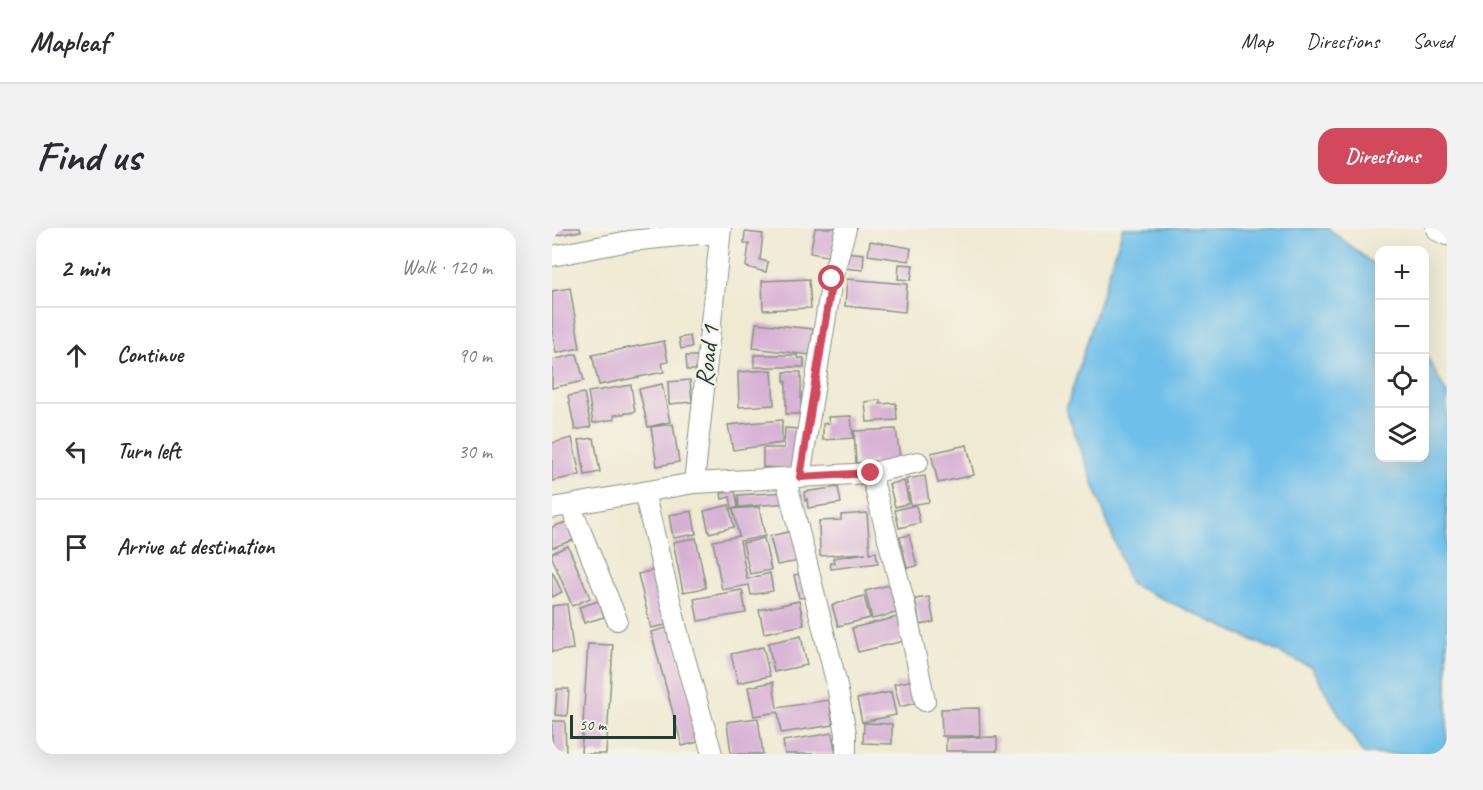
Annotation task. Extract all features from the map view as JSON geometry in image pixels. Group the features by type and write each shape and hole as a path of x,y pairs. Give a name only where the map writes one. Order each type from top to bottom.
{"main road":[{"path":"1439,228 1447,232"}],"street":[{"path":"846,228 832,279 793,478 838,690 846,733 846,754"},
{"path":"552,256 628,241 720,230"},
{"name":"Road 1","path":"694,483 720,230"},
{"path":"617,620 561,506 694,483 871,473 918,462"},
{"path":"871,473 905,605 925,701"},
{"path":"644,492 680,641 712,754"}],"water":[{"path":"1123,228 1328,228 1375,265 1375,462 1429,462 1429,360 1447,394 1447,754 1363,754 1311,667 1130,584 1066,409"}],"building":[{"path":"552,228 580,228 581,231 552,236"},
{"path":"815,228 838,228 832,257 810,253"},
{"path":"745,232 763,234 760,260 768,262 766,272 746,267 749,244 744,243"},
{"path":"870,241 911,248 909,261 868,255"},
{"path":"844,252 864,254 863,270 843,268"},
{"path":"899,264 913,265 911,280 898,279"},
{"path":"809,279 811,308 763,310 762,281"},
{"path":"847,279 907,284 905,312 845,306"},
{"path":"570,288 580,348 556,353 552,330 552,291"},
{"path":"756,323 813,329 810,355 753,348"},
{"path":"690,336 692,347 681,349 679,338"},
{"path":"664,341 668,362 662,363 664,372 599,385 592,355"},
{"path":"577,354 584,381 552,388 552,360"},
{"path":"754,355 797,355 798,358 804,358 804,367 754,367"},
{"path":"686,356 697,356 698,370 687,370"},
{"path":"772,370 774,405 739,407 738,372"},
{"path":"784,372 801,372 801,414 786,414"},
{"path":"690,380 692,402 669,404 668,382"},
{"path":"662,384 670,422 648,427 639,389"},
{"path":"631,385 635,412 614,415 615,419 593,423 588,392"},
{"path":"584,393 591,427 575,430 568,396"},
{"path":"880,400 880,404 896,403 897,420 867,422 865,402"},
{"path":"851,416 853,438 823,440 823,424 829,423 828,417"},
{"path":"782,420 782,443 733,450 728,425"},
{"path":"673,424 679,462 657,466 651,427"},
{"path":"785,428 799,429 798,469 763,467 763,448 784,448"},
{"path":"896,429 900,458 875,466 874,461 856,463 854,431"},
{"path":"572,438 580,475 552,481 552,443"},
{"path":"594,438 600,472 585,475 579,440"},
{"path":"967,445 974,475 938,483 931,453"},
{"path":"925,476 929,502 911,505 906,479"},
{"path":"904,481 909,503 895,507 889,484"},
{"path":"838,487 841,503 808,508 804,492"},
{"path":"735,491 738,507 732,509 730,497 722,499 721,493"},
{"path":"787,492 788,503 739,507 738,495"},
{"path":"729,505 734,527 709,533 704,511"},
{"path":"916,505 920,523 899,528 895,510"},
{"path":"759,507 765,536 740,541 747,579 770,573 773,591 751,595 749,585 722,590 713,541 739,536 733,509"},
{"path":"692,511 696,534 673,538 669,515"},
{"path":"867,513 870,553 876,552 878,563 831,569 830,563 834,563 833,558 866,553 820,556 819,521 841,520 841,515"},
{"path":"566,522 573,540 552,548 552,527"},
{"path":"793,531 800,561 777,565 770,536"},
{"path":"909,535 917,566 907,568 900,537"},
{"path":"696,538 706,588 683,592 673,542"},
{"path":"764,538 771,570 750,574 743,543"},
{"path":"568,546 590,598 572,606 552,557 552,553"},
{"path":"662,568 676,623 651,628 638,574"},
{"path":"552,571 562,592 552,597"},
{"path":"805,573 810,597 799,598 794,575"},
{"path":"893,584 900,612 872,619 865,591"},
{"path":"742,590 746,613 698,621 694,599"},
{"path":"864,596 870,618 838,626 832,605"},
{"path":"929,597 934,622 920,625 915,599"},
{"path":"599,601 604,617 584,623 579,607"},
{"path":"799,601 804,625 764,633 759,610"},
{"path":"567,604 573,649 552,652 552,606"},
{"path":"902,616 908,640 858,652 852,628"},
{"path":"671,627 702,741 682,746 651,632"},
{"path":"801,636 807,665 774,672 768,643"},
{"path":"588,644 613,645 606,754 581,754"},
{"path":"763,647 770,676 738,683 731,654"},
{"path":"914,680 919,702 900,707 894,684"},
{"path":"773,682 777,708 829,700 833,725 781,733 778,712 754,716 748,687"},
{"path":"557,689 569,689 567,716 555,715"},
{"path":"891,692 896,715 862,722 857,699"},
{"path":"979,708 980,736 942,736 941,709"},
{"path":"758,718 763,754 731,754 727,722"},
{"path":"552,721 565,721 566,754 552,754"},
{"path":"864,723 892,724 892,744 863,743"},
{"path":"832,733 836,754 785,754 783,741"},
{"path":"997,737 997,751 946,751 946,738"}],"route":[{"path":"832,279 800,477 871,473"}]}
